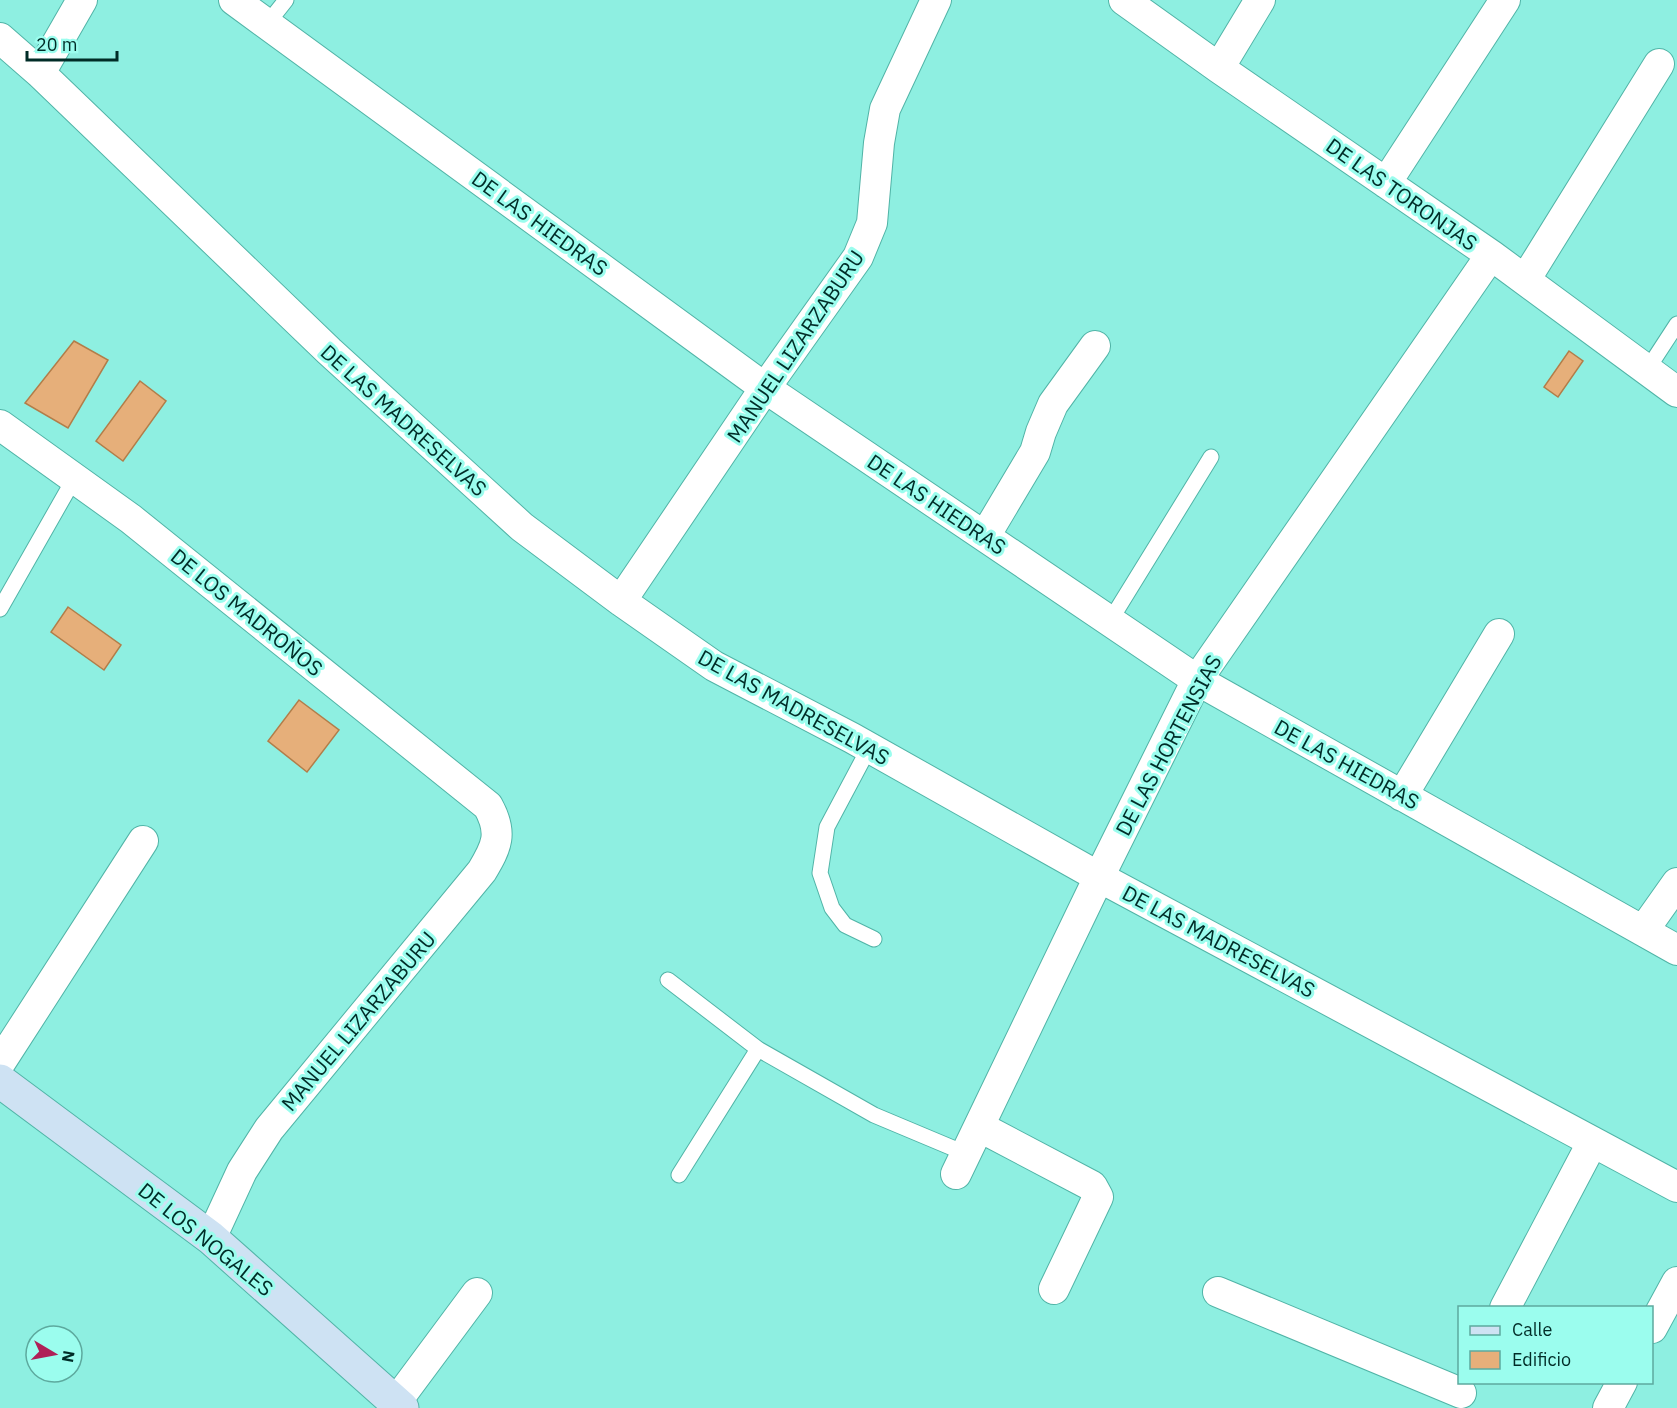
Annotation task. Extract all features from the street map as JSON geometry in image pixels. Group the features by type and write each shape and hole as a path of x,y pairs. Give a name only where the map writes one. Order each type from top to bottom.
{"street":[{"path":"40,73 81,0"},
{"name":"DE LAS HIEDRAS","path":"234,0 765,388 1197,680 1677,950"},
{"name":"MANUEL LIZARZABURU","path":"621,601 765,388 858,257 872,223 879,143 885,109 936,0"},
{"name":"DE LAS TORONJAS","path":"1124,0 1491,255 1677,392"},
{"path":"1219,68 1260,0"},
{"path":"1386,183 1504,0"},
{"name":"DE LAS MADRESELVAS","path":"0,38 40,73 329,351 522,527 621,601 714,666 870,748 1099,877 1677,1187"},
{"path":"1524,280 1659,64"},
{"name":"DE LAS HORTENSIAS","path":"962,1164 1099,877 1197,680 1491,255"},
{"path":"985,536 1035,452 1053,404 1095,346"},
{"name":"DE LOS MADROÑOS","path":"0,425 131,519 488,806"},
{"path":"1402,796 1499,634"},
{"name":"MANUEL LIZARZABURU","path":"210,1238 242,1171 269,1129 482,871 494,851 497,835 496,820 488,806"},
{"path":"0,1063 143,841"},
{"path":"1643,931 1677,883"},
{"name":"DE LOS NOGALES","path":"0,1081 210,1238 399,1405"},
{"path":"980,1127 1092,1186 1098,1197 1054,1290"},
{"path":"1506,1306 1592,1143"},
{"path":"1653,1326 1677,1282"},
{"path":"1218,1292 1460,1394"},
{"path":"399,1405 477,1293"},
{"path":"1608,1408 1621,1384"}],"lane":[{"path":"267,24 286,0"},
{"path":"1647,369 1677,324"},
{"path":"1110,621 1211,457"},
{"path":"0,609 74,479"},
{"path":"870,748 827,827 820,873 832,908 845,925 874,939"},
{"path":"668,980 758,1049 962,1164"},
{"path":"679,1175 758,1049"}],"building":[{"path":"74,341 108,360 68,428 25,403"},
{"path":"1569,351 1583,361 1558,397 1544,387"},
{"path":"140,381 166,401 123,461 96,441"},
{"path":"68,607 121,645 104,670 51,632"},
{"path":"299,700 339,730 307,772 268,741"}]}
